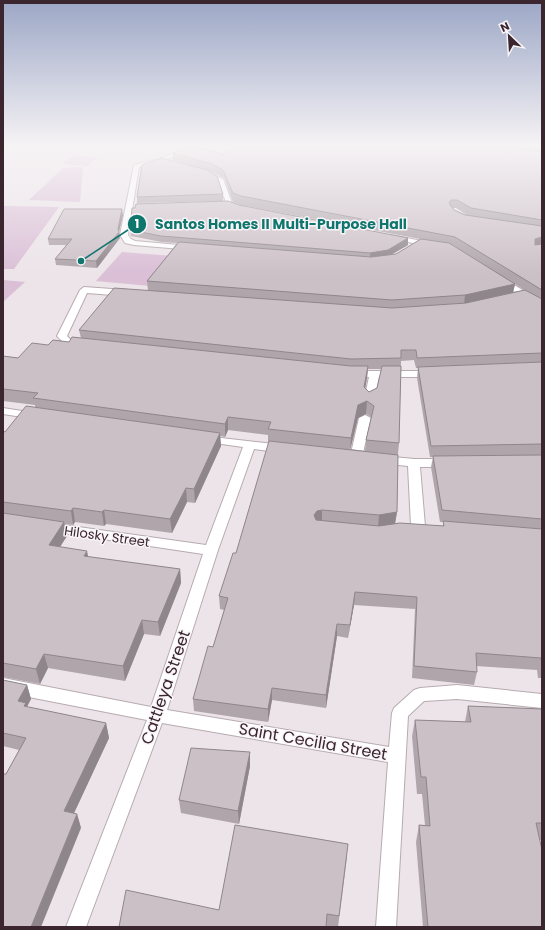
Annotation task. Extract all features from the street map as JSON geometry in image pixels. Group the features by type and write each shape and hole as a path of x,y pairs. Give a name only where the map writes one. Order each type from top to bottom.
{"street":[{"path":"135,188 134,207 124,235 128,241 196,249"},
{"path":"223,188 226,204 255,211"},
{"path":"383,235 440,246"},
{"path":"408,251 420,242"},
{"path":"492,274 542,306"},
{"path":"91,347 69,343 62,336 84,290 139,294"},
{"path":"511,298 524,295"},
{"path":"342,374 441,374"},
{"path":"369,400 375,374"},
{"path":"3,411 46,418"},
{"path":"356,457 364,418"},
{"path":"195,438 295,450"},
{"name":"Cattleya Street","path":"76,927 157,715 211,550 250,445"},
{"path":"333,455 414,463 459,463"},
{"path":"414,463 411,527 432,528"},
{"name":"Hilosky Street","path":"34,525 211,550"},
{"name":"Saint Cecilia Street","path":"3,685 157,715 397,756 400,713 420,695 457,692 542,701"},
{"path":"386,927 397,756"}],"shaded area":[{"path":"41,188 81,188 80,202 29,200"},
{"path":"3,206 59,207 14,269 3,269"},
{"path":"122,252 173,256 150,286 96,281"},
{"path":"3,280 25,282 3,302"}],"building":[{"path":"138,188 221,188 223,194 137,197"},
{"path":"231,188 542,188 542,220 471,208 457,200 451,200 449,203 454,210 465,215 542,226 542,237 535,239 535,245 542,244 542,290 455,237 241,196 233,193"},
{"path":"228,201 239,205 408,238 388,250 370,253 161,236 130,230 132,208 135,208 136,204"},
{"path":"64,209 122,209 118,229 119,232 96,261 55,259 72,239 48,239"},
{"path":"421,239 449,243 515,284 465,295 392,300 147,281 179,242 371,257 396,254"},
{"path":"114,288 392,308 466,303 525,290 542,299 542,353 417,358 416,350 401,350 401,358 351,359 79,330"},
{"path":"72,337 351,366 368,366 364,387 369,392 377,388 382,366 401,366 399,443 366,440 374,406 367,401 358,405 351,438 268,429 271,422 228,417 225,424 33,398 38,393 3,389 3,356 18,358 32,343 48,345 53,340 69,342"},
{"path":"542,362 542,444 431,446 418,367"},
{"path":"26,406 220,433 194,489 186,488 170,519 104,510 102,512 73,508 71,511 3,502 3,431 5,432"},
{"path":"269,441 398,455 397,512 379,515 322,510 317,511 314,515 316,520 379,526 400,523 444,526 443,521 542,529 542,664 541,658 476,653 477,672 414,666 417,597 355,592 350,625 337,624 326,695 272,688 268,709 193,699 208,646 213,647 228,598 219,596 233,553 236,553"},
{"path":"542,455 542,519 442,510 433,456"},
{"path":"3,513 64,522 49,545 87,551 84,556 180,569 158,622 142,620 123,666 44,654 36,669 3,663"},
{"path":"3,680 27,685 18,701 26,703 24,706 106,723 64,811 77,814 31,927 3,927 3,774 6,774 26,738 3,733"},
{"path":"468,706 542,709 542,823 536,823 542,850 542,927 428,927 419,825 430,826 426,777 421,777 415,720 471,722"},
{"path":"191,748 250,752 238,811 179,800"},
{"path":"235,825 348,844 339,916 327,914 326,927 119,927 126,890 219,910"}],"place":[{"name":"Santos Homes II Multi-Purpose Hall","path":"81,261"}]}
